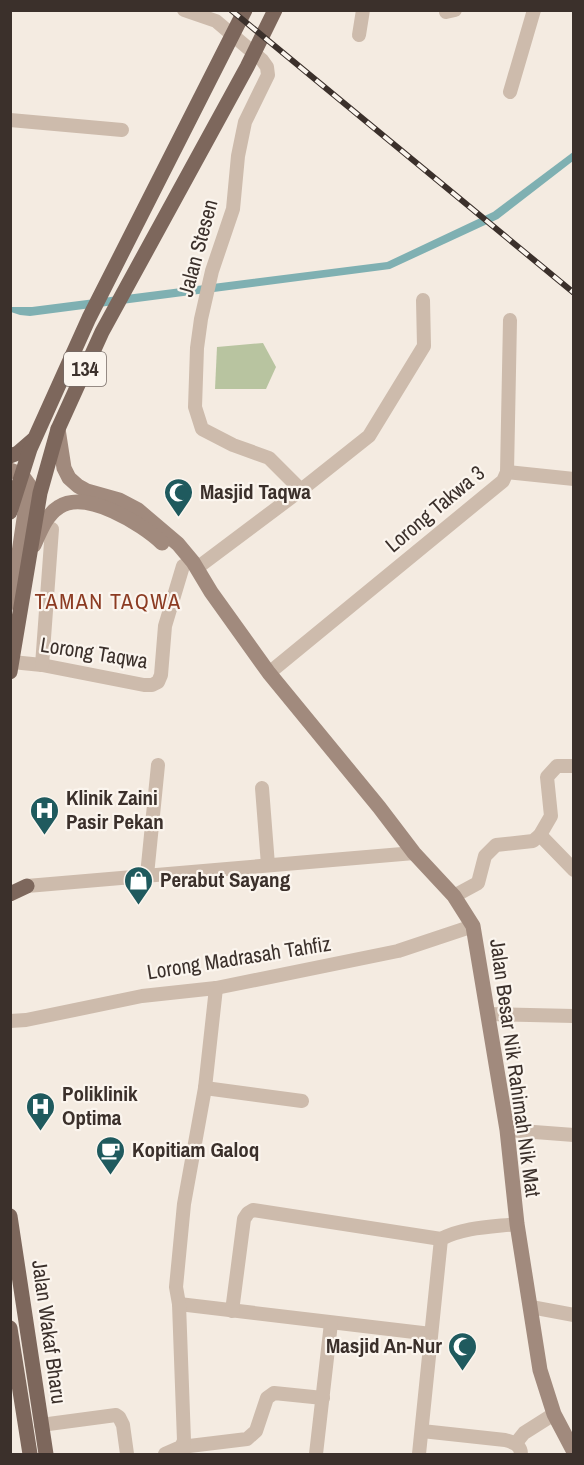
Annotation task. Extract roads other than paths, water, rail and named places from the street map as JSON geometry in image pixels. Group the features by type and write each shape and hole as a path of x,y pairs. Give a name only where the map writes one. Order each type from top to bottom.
{"main road":[{"path":"10,512 16,472 35,438 89,318 247,10"},
{"name":"134","path":"11,667 40,493 58,429 102,332 278,12"},
{"path":"10,456 27,446 35,438"},
{"path":"10,879 27,886"},
{"path":"10,894 27,886"},
{"name":"Jalan Wakaf Bharu","path":"10,1216 46,1455"},
{"name":"Jalan Wakaf Bharu","path":"10,1328 14,1366 30,1455"}],"street":[{"name":"Jalan Stesen","path":"184,10 216,21 223,26 262,60 267,67 268,75 245,122 238,156 233,208 206,297 197,348 195,407 198,420 202,429 233,445 273,461 301,490"},
{"path":"359,35 363,10"},
{"path":"510,92 534,10"},
{"path":"10,120 122,130"},
{"path":"190,567 301,490 369,436 424,346 423,300"},
{"name":"Lorong Takwa 3","path":"269,673 500,484 507,472 510,320"},
{"name":"Jalan Besar Nik Rahimah Nik Mat","path":"58,429 64,468 69,478 87,491 119,500 138,510 178,544 190,567"},
{"path":"16,472 27,481 29,490 16,573 20,612"},
{"path":"507,472 573,479"},
{"name":"Jalan Besar Nik Rahimah Nik Mat","path":"30,553 51,513 66,503 77,502 115,512 135,522 162,542 190,567 211,592 269,673 414,853 454,896 473,926 507,1130 517,1224 540,1370 554,1414 573,1452"},
{"path":"42,665 52,530"},
{"name":"Lorong Taqwa","path":"11,667 42,665 144,685 158,682 161,675 165,626 190,567"},
{"path":"147,875 158,765"},
{"path":"454,896 478,883 485,856 496,845 533,841 540,835 552,816 548,775 557,766 573,766"},
{"path":"262,788 268,865"},
{"path":"540,835 573,870"},
{"path":"27,886 414,853"},
{"name":"Lorong Madrasah Tahfiz","path":"10,1021 26,1020 142,996 216,988 398,951 473,926"},
{"path":"181,1447 184,1435 179,1304 176,1287 184,1204 205,1088 216,988"},
{"path":"488,1014 573,1016"},
{"path":"205,1088 302,1101"},
{"path":"507,1130 573,1135"},
{"path":"232,1311 244,1219 254,1210 441,1239 467,1229 517,1224"},
{"path":"419,1455 441,1239"},
{"path":"179,1304 431,1334"},
{"path":"531,1307 573,1315"},
{"path":"316,1455 331,1323"},
{"path":"165,1455 181,1447 247,1438 256,1431 267,1398 274,1393 323,1398"},
{"path":"422,1431 505,1440 519,1449 524,1433 554,1414"},
{"path":"41,1425 116,1415 122,1421 127,1455"}],"water":[{"path":"573,152 573,161 498,219 390,269 30,316 11,312 10,307 32,307 387,262 493,212"}],"railway":[{"path":"231,10 574,293"}],"place":[{"name":"Masjid Taqwa","path":"179,518"},
{"name":"Klinik Zaini Pasir Pekan","path":"45,836"},
{"name":"Perabut Sayang","path":"139,906"},
{"name":"Poliklinik Optima","path":"41,1132"},
{"name":"Kopitiam Galoq","path":"111,1176"},
{"name":"Masjid An-Nur","path":"463,1372"}],"district":[{"name":"TAMAN TAQWA","path":"108,601"}]}
